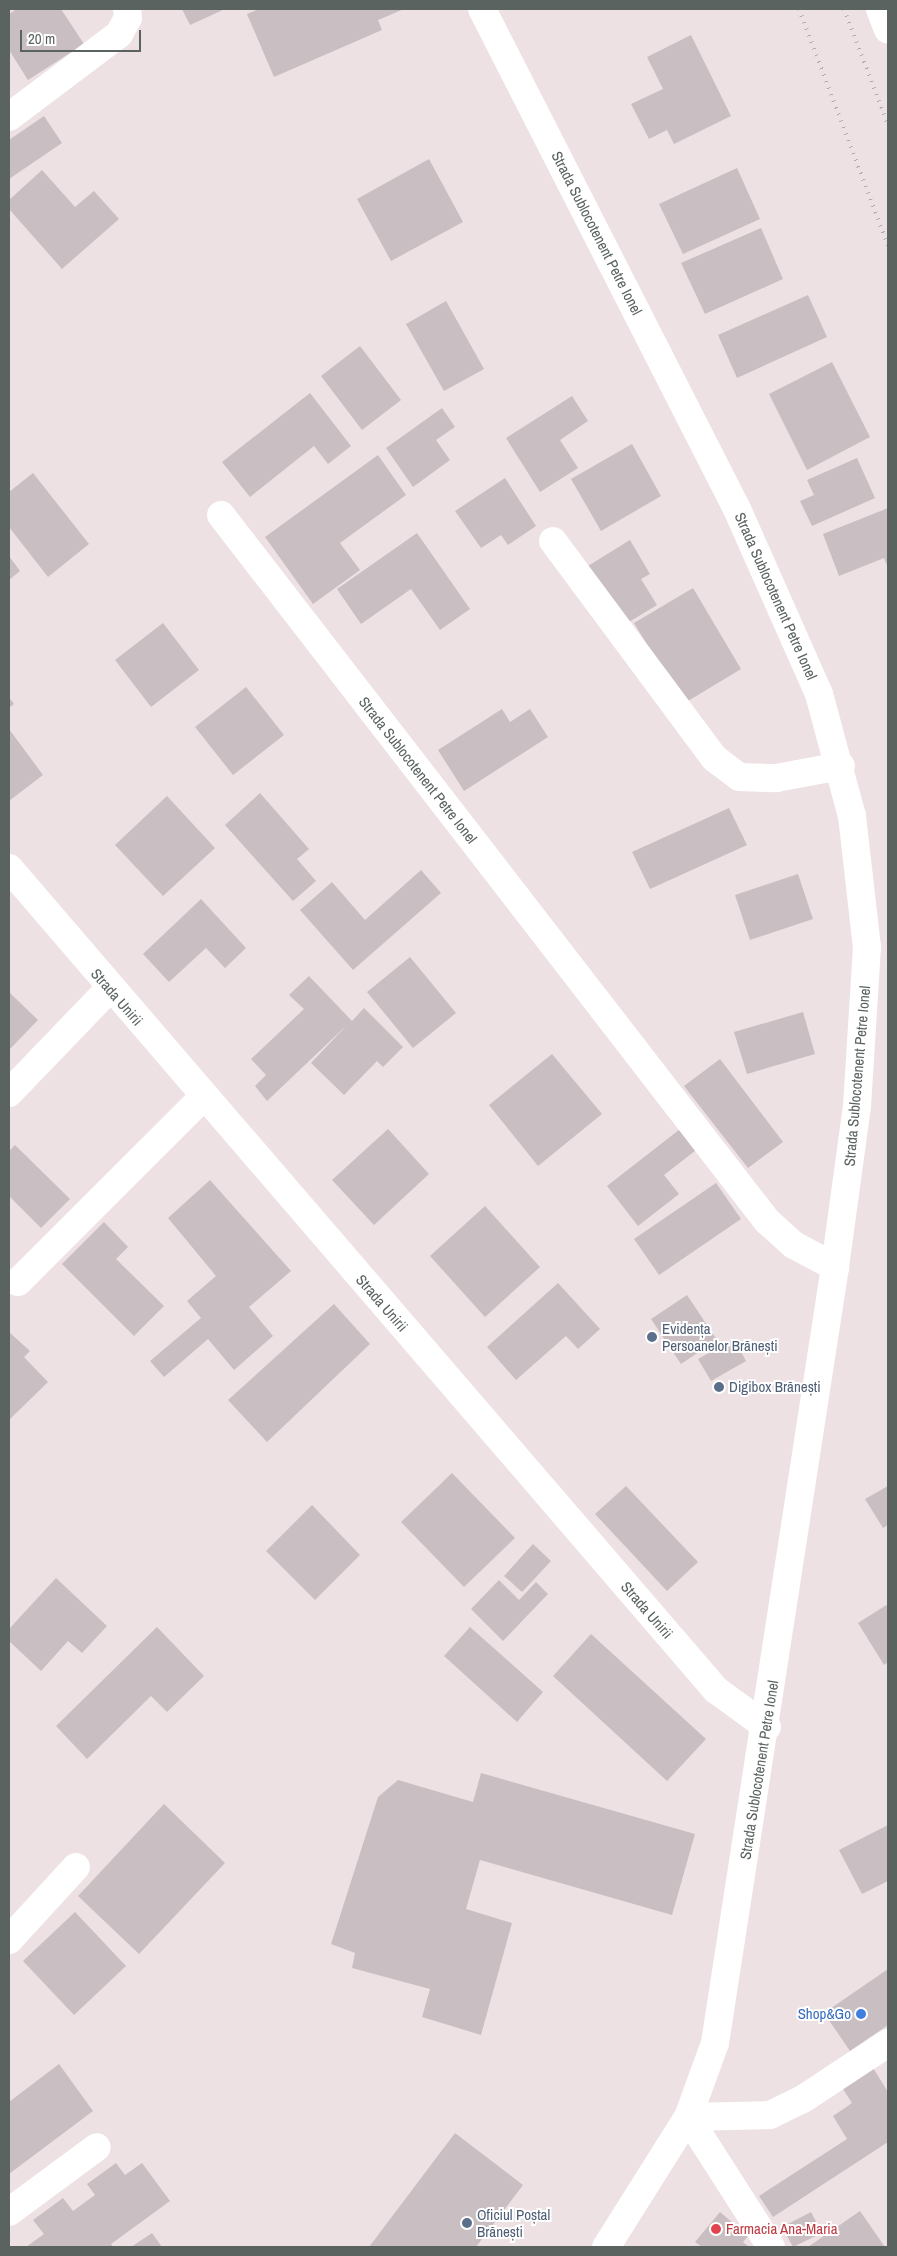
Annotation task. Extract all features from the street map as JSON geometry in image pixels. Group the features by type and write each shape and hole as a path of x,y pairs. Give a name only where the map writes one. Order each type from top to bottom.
{"street":[{"path":"9,117 119,34 128,18 127,9"},
{"name":"Strada Sublocotenent Petre Ionel","path":"482,9 780,598 819,694 841,766 861,868 866,948 857,1106 835,1267 766,1727 715,2043 688,2117 606,2247"},
{"path":"880,9 888,30"},
{"name":"Strada Sublocotenent Petre Ionel","path":"220,515 767,1220 794,1245 835,1267"},
{"path":"553,541 714,758 739,776 776,778 841,766"},
{"name":"Strada Unirii","path":"9,868 110,989 716,1690 766,1727"},
{"path":"9,1093 110,989"},
{"path":"18,1282 204,1096"},
{"path":"9,1940 76,1867"},
{"path":"688,2117 770,2114 803,2100 888,2043"},
{"path":"688,2117 772,2247"},
{"path":"9,2212 97,2147"}],"building":[{"path":"17,9 61,9 84,44 28,80 9,50 9,14"},
{"path":"182,9 225,9 190,25"},
{"path":"259,9 404,9 378,20 382,30 274,77 247,14"},
{"path":"691,35 731,116 674,144 667,130 649,139 631,104 663,89 647,57"},
{"path":"44,116 62,143 9,179 9,140"},
{"path":"429,159 463,222 391,261 357,199"},
{"path":"737,168 760,219 683,254 659,204"},
{"path":"42,170 75,207 94,191 119,219 62,269 9,209 9,200"},
{"path":"761,228 783,279 705,314 681,263"},
{"path":"808,295 827,337 737,378 718,335"},
{"path":"446,301 484,369 444,391 406,324"},
{"path":"360,346 401,400 362,430 321,376"},
{"path":"832,362 870,437 807,470 769,394"},
{"path":"310,393 351,446 328,464 314,446 250,497 222,462"},
{"path":"572,396 588,421 560,440 578,468 540,492 506,438"},
{"path":"442,408 455,427 436,440 450,460 413,487 386,448"},
{"path":"632,444 661,496 601,531 571,479"},
{"path":"378,455 406,495 340,543 360,570 313,604 265,537"},
{"path":"857,458 875,498 812,526 800,501 814,495 807,480"},
{"path":"33,473 89,544 48,577 9,527 9,492"},
{"path":"505,478 536,526 508,545 501,535 481,548 455,511"},
{"path":"888,508 888,568 884,558 839,576 823,534"},
{"path":"417,533 470,609 440,630 411,589 361,624 337,589"},
{"path":"630,540 650,574 641,579 657,605 624,625 588,566"},
{"path":"9,556 20,571 9,580"},
{"path":"693,588 741,669 683,704 634,623"},
{"path":"163,623 199,670 151,707 115,660"},
{"path":"246,687 284,735 233,775 195,727"},
{"path":"9,697 14,704 9,708"},
{"path":"502,709 510,722 530,709 548,737 464,791 438,750"},
{"path":"9,729 43,775 9,801"},
{"path":"260,793 309,849 297,859 316,881 293,901 225,825"},
{"path":"167,796 215,848 163,896 115,845"},
{"path":"729,808 747,845 650,889 632,852"},
{"path":"421,870 441,893 353,970 300,910 332,882 365,920"},
{"path":"798,874 813,919 750,940 735,895"},
{"path":"201,899 246,948 225,968 206,948 169,982 143,954"},
{"path":"410,957 456,1013 413,1048 367,992"},
{"path":"309,976 352,1021 364,1008 403,1047 383,1067 377,1061 344,1095 311,1063 347,1025 267,1101 255,1086 266,1075 251,1059 304,1009 289,995"},
{"path":"9,992 38,1020 9,1050"},
{"path":"803,1012 815,1054 747,1074 734,1032"},
{"path":"552,1054 602,1114 538,1166 489,1105"},
{"path":"720,1059 783,1142 748,1168 684,1086"},
{"path":"684,1126 700,1147 664,1175 679,1194 638,1226 607,1186"},
{"path":"388,1129 429,1174 374,1225 332,1180"},
{"path":"15,1145 70,1199 41,1228 9,1196 9,1151"},
{"path":"210,1180 291,1271 249,1307 273,1336 234,1370 208,1339 164,1377 150,1361 201,1318 187,1301 216,1276 168,1218"},
{"path":"716,1183 741,1219 659,1275 634,1239"},
{"path":"485,1206 540,1267 485,1317 430,1256"},
{"path":"104,1222 128,1247 116,1259 164,1306 134,1336 62,1264"},
{"path":"558,1283 600,1329 578,1349 566,1336 516,1380 487,1347"},
{"path":"687,1295 717,1340 681,1364 651,1319"},
{"path":"334,1304 370,1344 267,1442 228,1400"},
{"path":"9,1332 30,1351 24,1357 48,1382 9,1420"},
{"path":"734,1339 746,1361 711,1381 698,1359"},
{"path":"452,1473 515,1538 464,1587 401,1522"},
{"path":"626,1486 698,1562 667,1591 595,1514"},
{"path":"888,1486 888,1525 883,1528 865,1499"},
{"path":"312,1505 360,1555 315,1600 266,1551"},
{"path":"533,1544 551,1561 522,1592 504,1576"},
{"path":"56,1578 107,1626 82,1653 68,1641 41,1671 9,1641 9,1629"},
{"path":"499,1580 519,1600 536,1582 548,1594 503,1641 471,1609"},
{"path":"888,1604 888,1662 884,1665 858,1623"},
{"path":"157,1627 204,1676 167,1712 151,1696 87,1759 56,1726"},
{"path":"470,1627 543,1692 517,1722 444,1656"},
{"path":"591,1634 706,1739 667,1781 553,1676"},
{"path":"481,1773 695,1834 672,1915 480,1860 466,1909 512,1923 481,2035 422,2017 430,1989 352,1968 355,1953 331,1944 378,1797 398,1780 473,1802"},
{"path":"164,1804 225,1863 139,1954 78,1896"},
{"path":"888,1825 888,1881 862,1894 839,1850"},
{"path":"75,1912 126,1966 74,2015 23,1961"},
{"path":"888,1969 888,2025 850,2051 824,2013"},
{"path":"870,2063 888,2092 888,2142 773,2217 759,2196 847,2139 833,2116 852,2103 839,2083"},
{"path":"59,2064 93,2111 9,2174 9,2102"},
{"name":"Oficiul Poștal Brănești","path":"455,2133 523,2185 476,2247 369,2247"},
{"path":"116,2163 125,2175 142,2163 170,2201 111,2244 113,2247 26,2247 44,2234 33,2220 63,2198 73,2211 95,2195 87,2184"},
{"path":"860,2211 885,2247 808,2247"},
{"path":"720,2212 748,2236 743,2242 749,2247 702,2247 695,2242"},
{"path":"811,2212 822,2233 793,2247 782,2227"},
{"path":"152,2233 162,2247 131,2247"}],"railway":[{"path":"799,9 888,246"},
{"path":"844,9 888,125"}],"place":[{"name":"Evidența Persoanelor Brănești","path":"652,1337"},
{"name":"Digibox Brănești","path":"719,1387"},
{"name":"Shop&Go","path":"861,2014"},
{"name":"Oficiul Poștal Brănești","path":"467,2223"},
{"name":"Farmacia Ana-Maria","path":"716,2229"}]}
